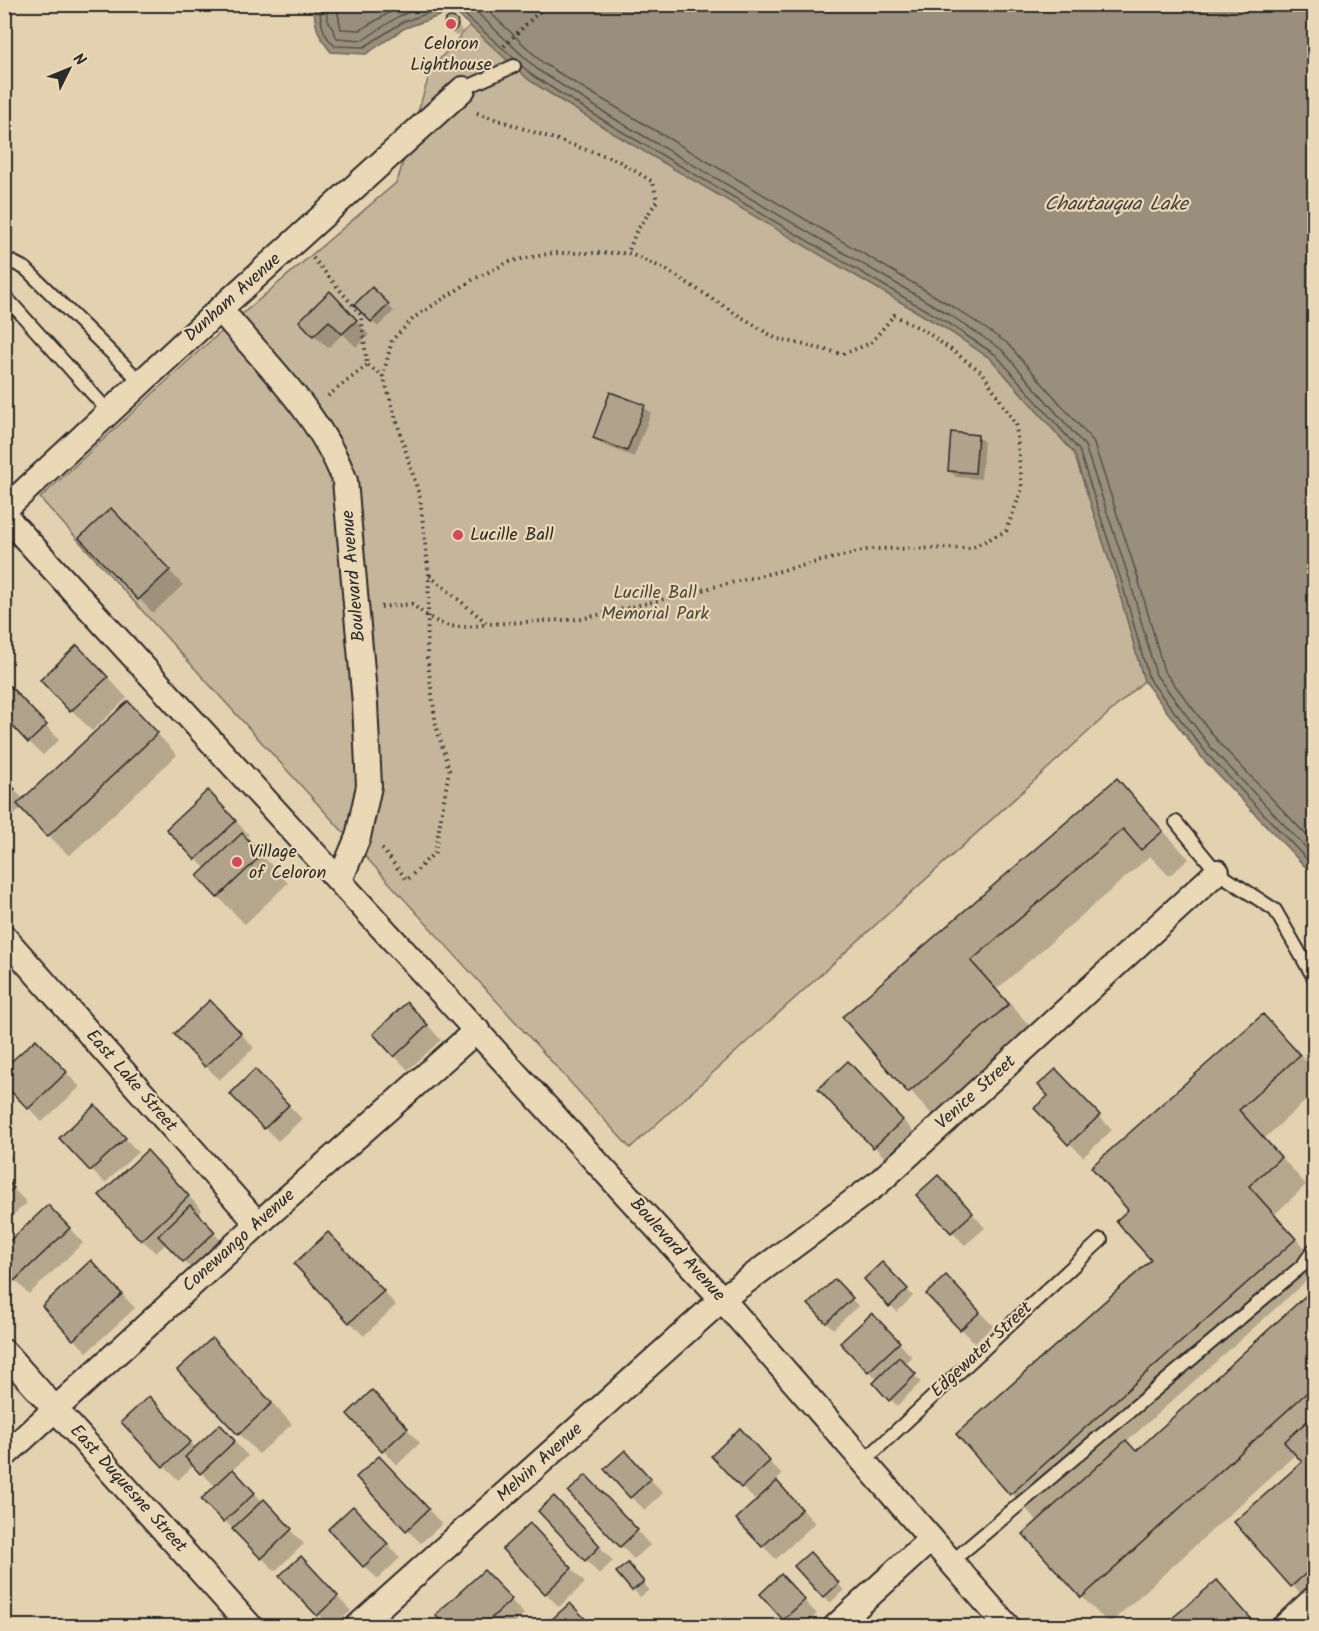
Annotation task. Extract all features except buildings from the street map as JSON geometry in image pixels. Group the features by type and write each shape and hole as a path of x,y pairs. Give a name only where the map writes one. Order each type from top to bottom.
{"street":[{"name":"Dunham Avenue","path":"4,510 220,309 456,96"},
{"name":"Boulevard Avenue","path":"220,309 307,414 335,454 345,481 365,704 369,786 361,824 340,880"},
{"name":"Boulevard Avenue","path":"4,515 722,1299 1007,1626"},
{"name":"Venice Street","path":"722,1299 878,1184 1217,872"},
{"name":"East Lake Street","path":"4,938 258,1224"},
{"name":"Conewango Avenue","path":"4,1456 258,1224 477,1030"},
{"name":"Melvin Avenue","path":"358,1626 722,1299"},
{"name":"East Duquesne Street","path":"4,1352 250,1626"},
{"path":"836,1626 931,1539"},
{"path":"1285,1626 1314,1599"}],"lane":[{"path":"456,96 514,66"},
{"path":"4,258 26,269 141,382"},
{"path":"4,295 109,412"},
{"path":"1176,822 1217,872 1275,910 1314,978"},
{"name":"Edgewater Street","path":"864,1461 1101,1240"},
{"path":"951,1562 1303,1265 1314,1249"}],"path":[{"path":"498,51 547,4"},
{"path":"456,96 531,133 617,160 653,182 657,201 636,232 628,253"},
{"path":"296,240 326,271 360,315 367,365 383,376"},
{"path":"356,609 412,604 429,618 456,629 488,624 581,619 871,549 971,548 1006,531 1022,489 1016,425 983,373 925,331 894,315 871,343 843,354 775,338 665,269 628,253 553,253 511,261 474,279 415,317 392,340 383,376 420,498 429,575 429,618 428,656 436,725 449,770 435,852 407,880 361,824"},
{"path":"307,414 367,365"},
{"path":"429,575 488,624"}],"green space":[{"name":"Lucille Ball Memorial Park","path":"470,25 529,80 563,102 943,327 991,359 1074,453 1117,584 1144,681 630,1148 40,498 200,350 397,182 431,69"}],"water":[{"name":"Chautauqua Lake","path":"314,5 1314,5 1314,876 1203,759 1144,681 1117,584 1074,453 991,359 943,327 611,132 529,80 457,14 442,15 405,28 366,54 331,52 318,30"}],"place":[{"name":"Celoron Lighthouse","path":"451,24"},
{"name":"Lucille Ball","path":"458,535"},
{"name":"Village of Celoron","path":"237,862"}]}
